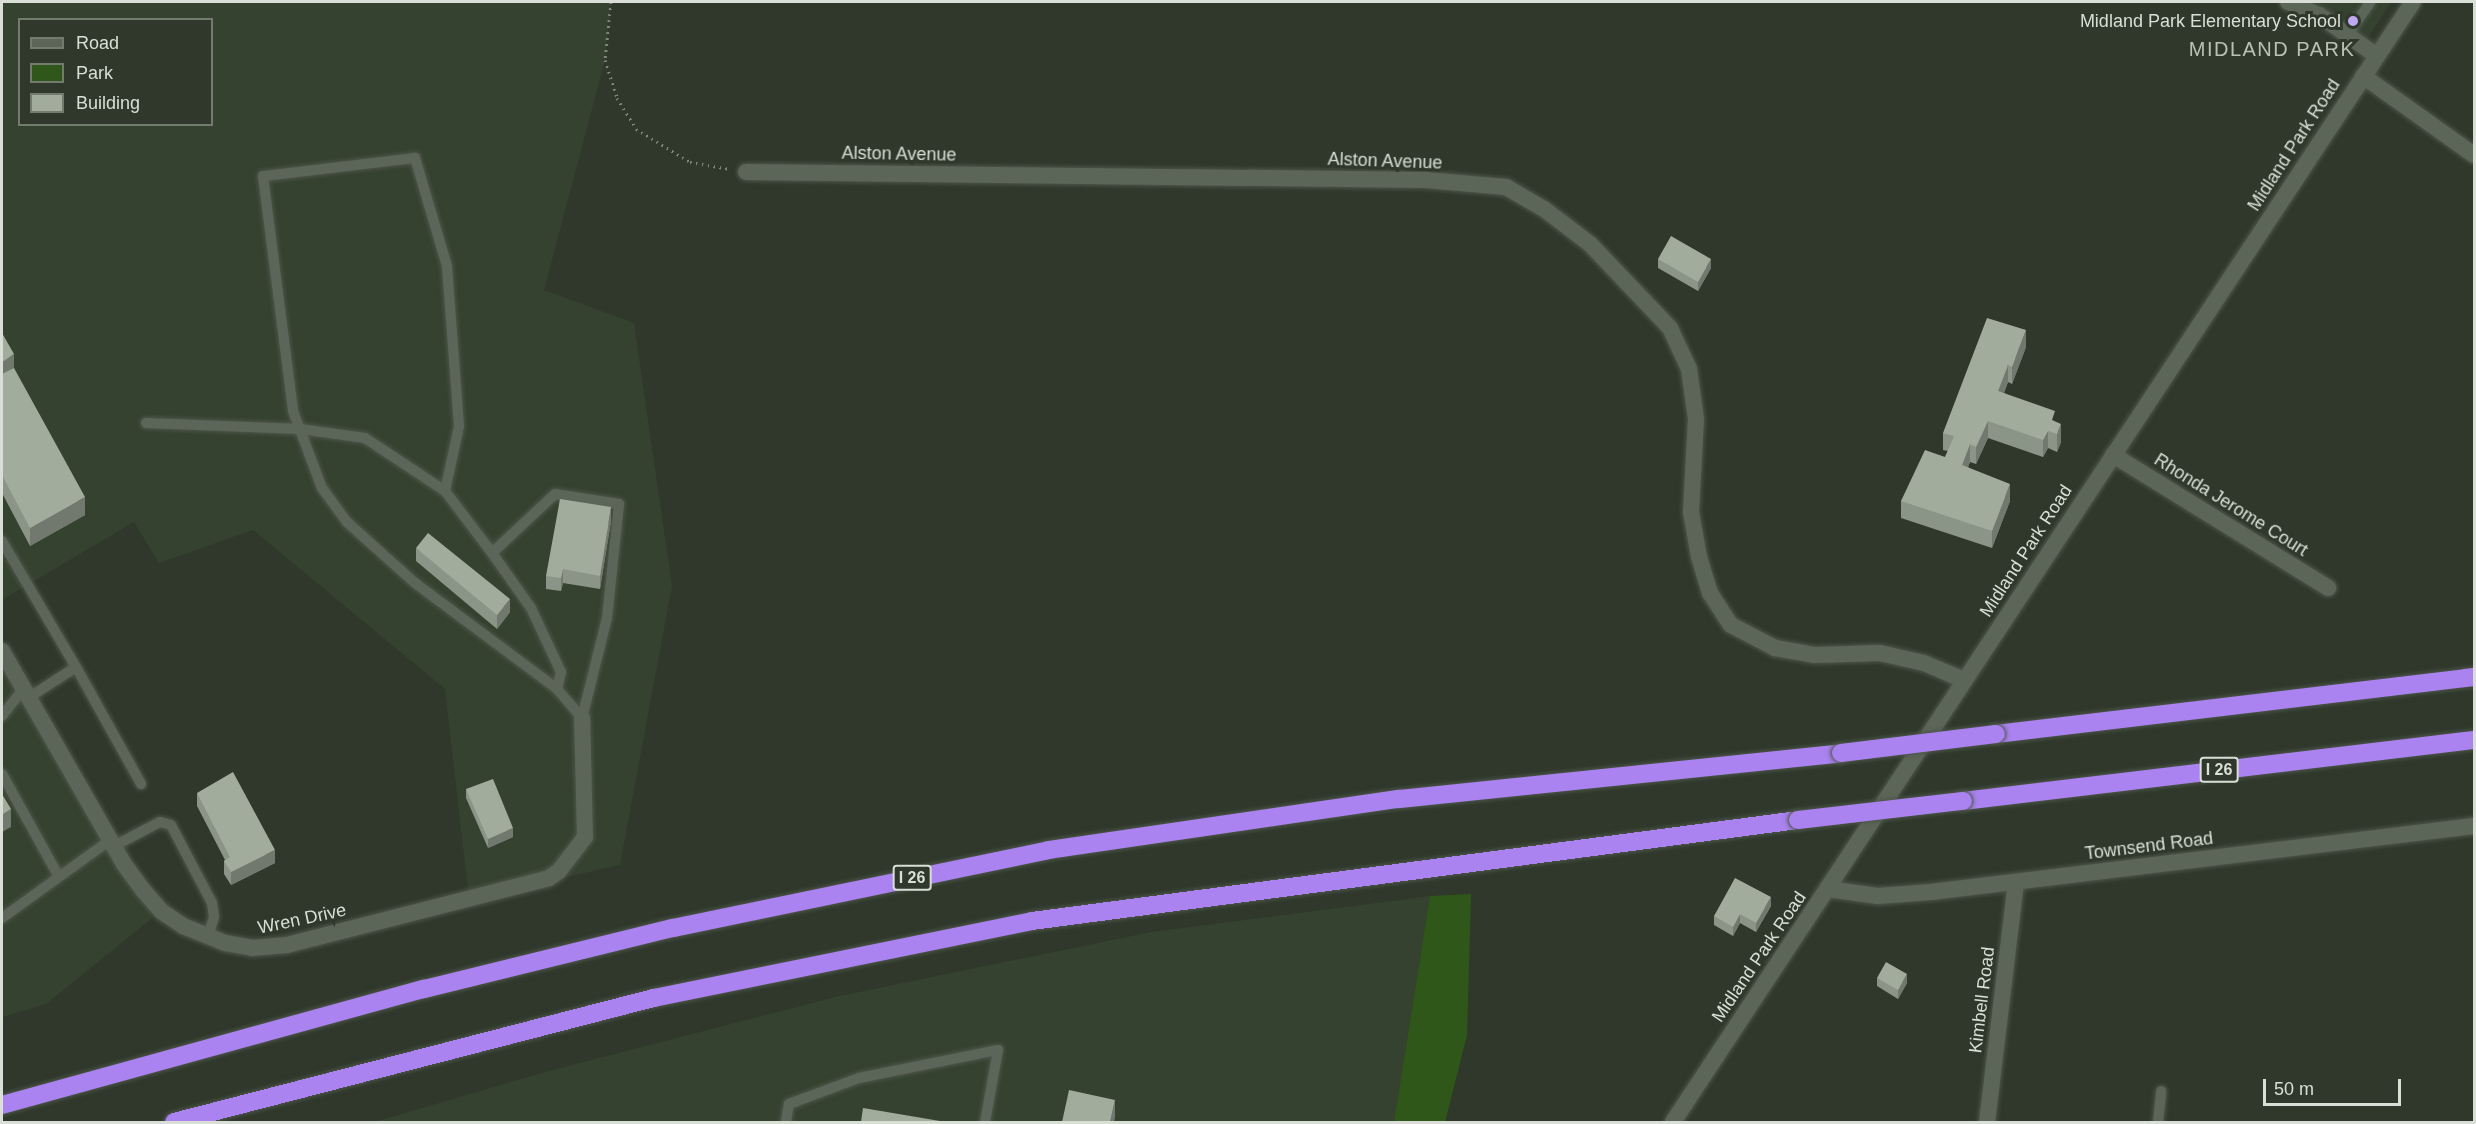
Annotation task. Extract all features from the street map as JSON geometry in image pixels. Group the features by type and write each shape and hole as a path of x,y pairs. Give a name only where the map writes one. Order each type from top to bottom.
{"highway":[{"name":"I 26","path":"2,1105 424,989 662,930 1048,850 1399,799 1841,753 2475,677"},
{"name":"I 26","path":"174,1122 654,998 1032,921 1798,820 2475,740"}],"street":[{"path":"2288,2 2319,15 2377,56"},
{"name":"Midland Park Road","path":"1673,1122 2413,2"},
{"path":"2363,76 2475,155"},
{"name":"Alston Avenue","path":"746,172 1426,180 1506,187 1544,209 1590,244 1670,328 1689,369 1696,419 1691,512 1700,556 1710,593 1731,625 1775,648 1815,656 1880,653 1924,663 1965,680"},
{"name":"Rhonda Jerome Court","path":"2113,455 2328,588"},
{"name":"Wren Drive","path":"2,651 112,843 161,911 208,937 252,948 287,945 549,878 572,858 585,837 582,718"},
{"name":"Townsend Road","path":"1828,889 1878,896 2016,882 2475,825"},
{"name":"Kimbell Road","path":"1987,1122 2016,882"}],"lane":[{"path":"2348,34 2370,2"},
{"path":"445,491 459,426 447,266 415,158 263,176 293,411 322,488 347,522 415,583 557,689 582,718"},
{"path":"147,423 300,429 365,438 445,491 531,608 561,672 557,689"},
{"path":"492,553 555,494 619,504 607,618 582,718"},
{"path":"2,541 6,560 76,667 141,784"},
{"path":"2,716 25,694 76,667"},
{"path":"2,774 58,875"},
{"path":"2,918 58,875 112,843 160,822 171,825 212,903 214,917 208,937"},
{"path":"786,1122 789,1104 859,1078 998,1050 985,1122"},
{"path":"2157,1122 2162,1091"}],"path":[{"path":"611,2 605,60 617,98 636,129 690,162 746,172"}],"shaded area":[{"path":"2,2 611,2 605,60 544,290 634,323 672,586 620,865 469,899 445,689 253,530 159,563 134,522 2,600"},
{"name":"Midland Park Elementary School","path":"2288,2 2391,2 2363,45"},
{"path":"2,651 161,911 46,1004 2,1017"},
{"path":"1430,896 1394,1122 374,1122 545,1072 835,997 1151,932"}],"green space":[{"path":"1471,894 1467,1035 1445,1122 1394,1122 1430,896"}],"building":[{"path":"1671,236 1711,259 1698,282 1658,259"},
{"path":"1987,318 2026,330 2012,367 2008,365 1998,391 2055,411 2052,420 2061,424 2057,434 2048,431 2043,440 1988,421 1976,447 1970,444 1962,465 2010,484 1992,531 1901,501 1925,450 1945,457 1954,436 1943,433"},
{"path":"2,333 14,354 2,362"},
{"path":"14,368 85,497 30,528 2,475 2,374"},
{"path":"560,499 611,507 600,576 563,569 561,578 546,576"},
{"path":"428,533 510,599 497,615 416,548"},
{"path":"233,772 275,850 231,872 224,861 230,857 197,793"},
{"path":"493,779 513,828 488,839 466,789"},
{"path":"2,794 11,809 2,815"},
{"path":"1735,878 1771,897 1756,923 1740,914 1733,927 1714,916"},
{"path":"1886,962 1907,974 1898,990 1877,978"},
{"path":"1069,1090 1115,1100 1110,1122 1062,1122"},
{"path":"863,1108 946,1122 861,1122"}],"place":[{"name":"Midland Park Elementary School","path":"2353,21"}],"district":[{"name":"MIDLAND PARK","path":"2272,49"}]}
